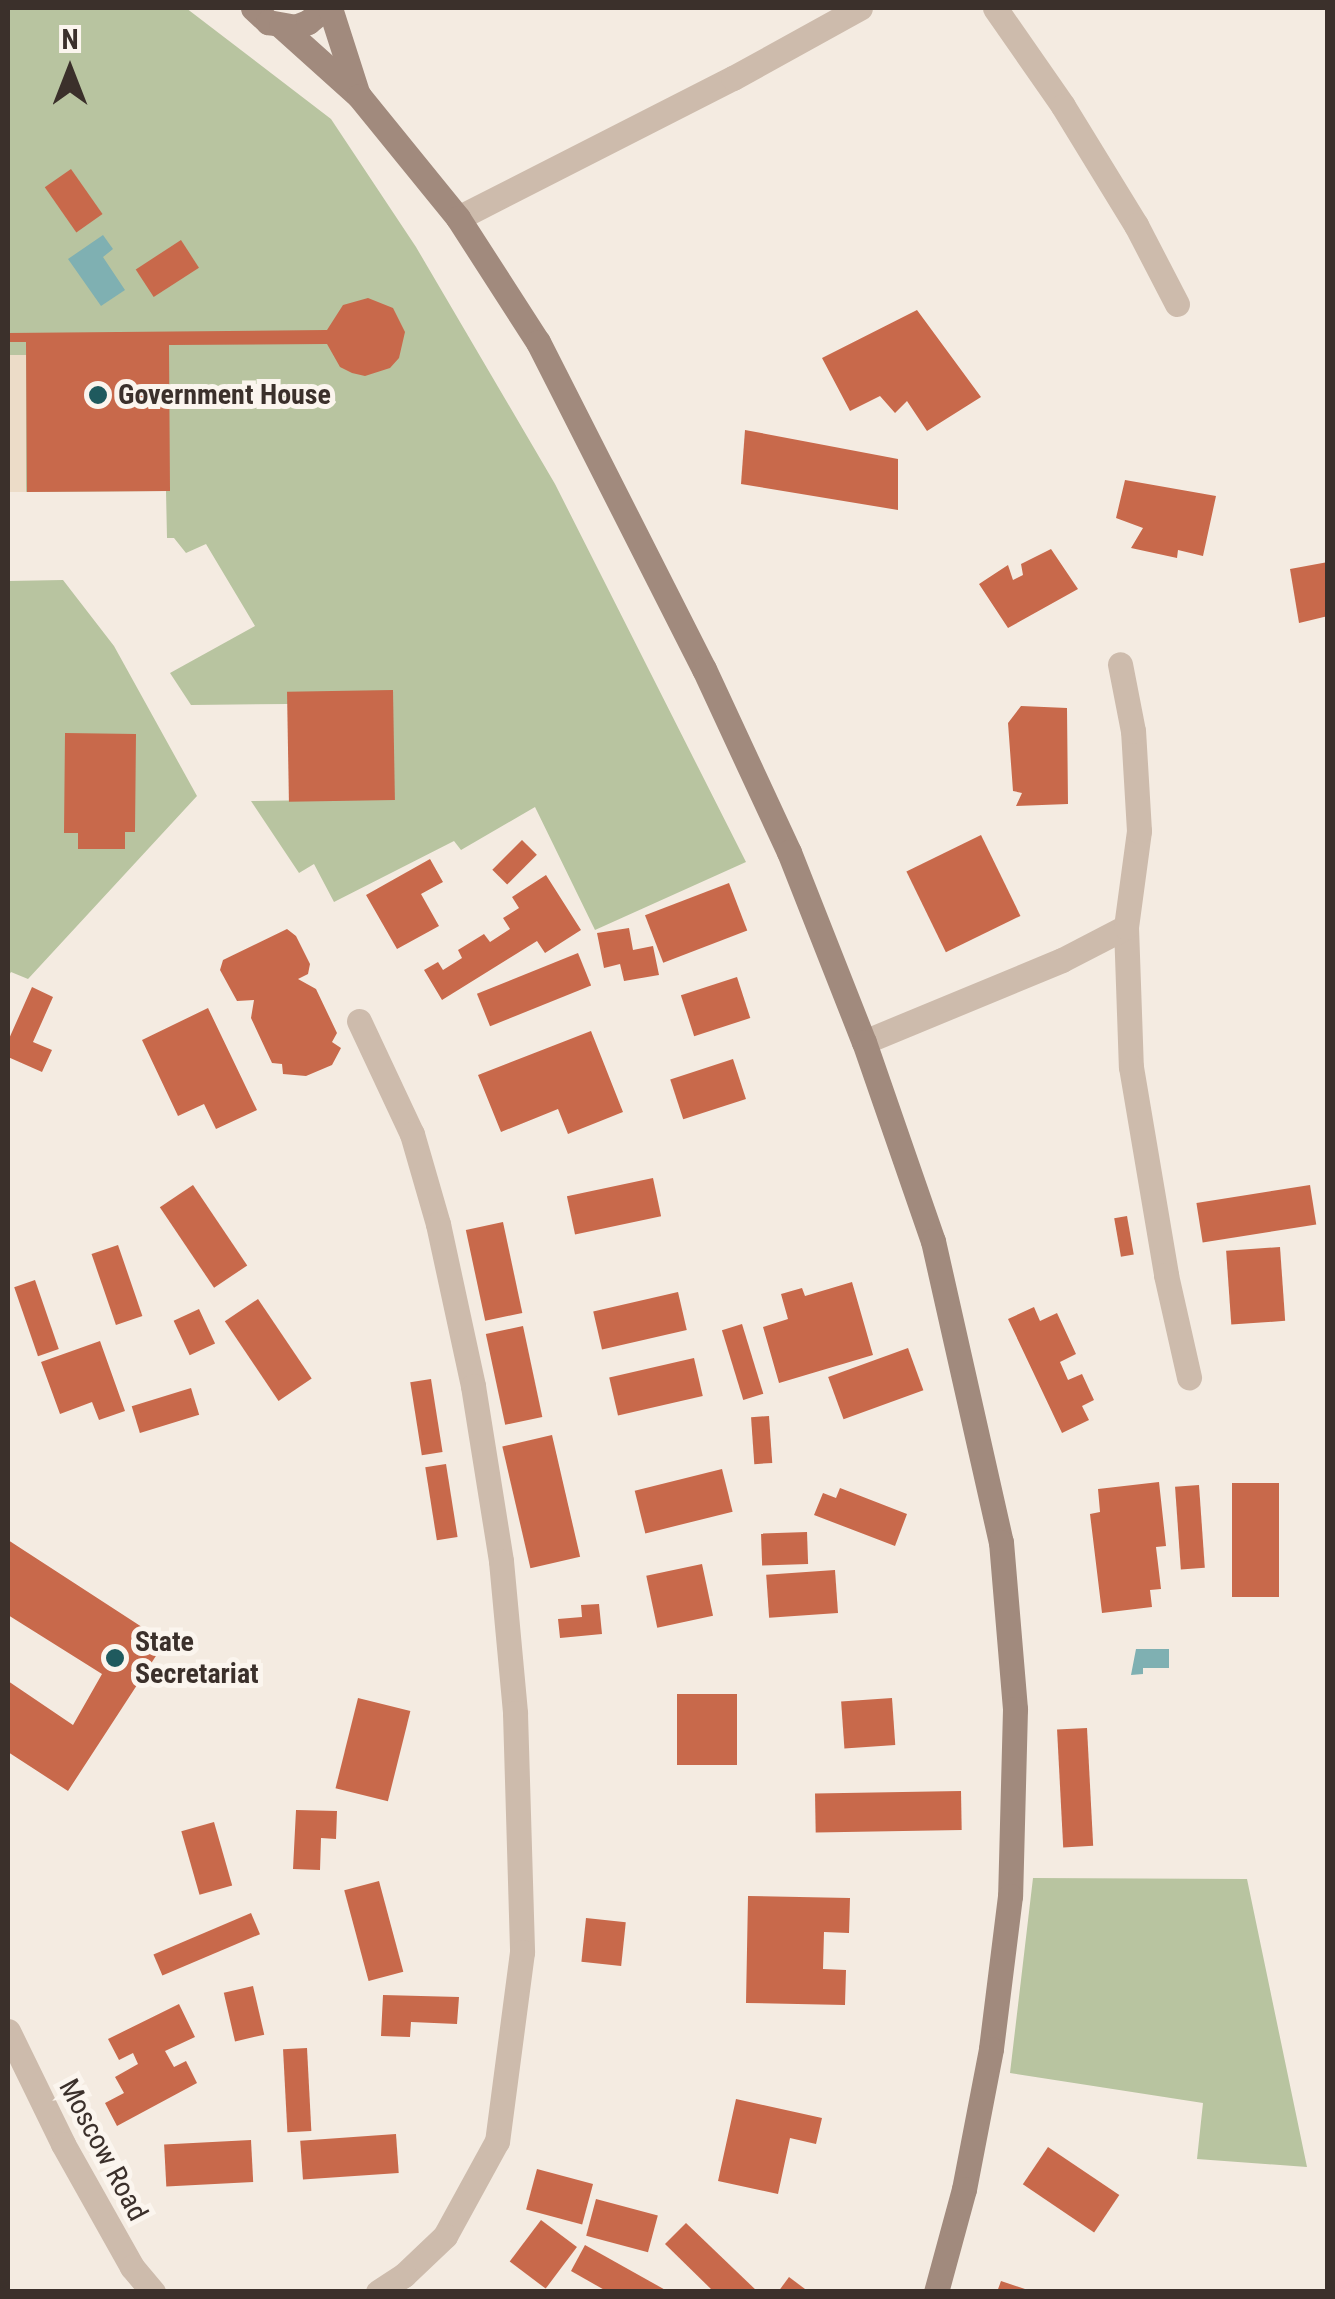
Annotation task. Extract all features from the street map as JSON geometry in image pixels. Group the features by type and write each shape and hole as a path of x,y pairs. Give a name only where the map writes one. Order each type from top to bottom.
{"street":[{"path":"253,8 281,26 359,96 458,218 538,342 704,669 789,852 864,1042 932,1241 1002,1542 1015,1708 1010,1896 991,2050 964,2190 936,2292"},
{"path":"281,26 308,22 328,8 359,96"},
{"path":"458,218 733,78 860,8"},
{"path":"996,8 1064,106 1136,225 1177,304"},
{"path":"1120,664 1134,732 1139,831 1126,927 1131,1067 1166,1275 1188,1377"},
{"path":"864,1042 1062,960 1126,927"},
{"path":"359,1022 412,1134 438,1224 473,1386 501,1561 515,1713 522,1952 497,2141 445,2236 404,2275 378,2292"},
{"name":"Moscow Road","path":"8,2031 71,2159 132,2267 152,2292"}],"green space":[{"path":"8,8 186,8 331,119 416,247 555,484 746,862 595,930 535,807 461,850 454,841 334,902 314,864 299,873 251,801 394,799 288,704 191,705 170,673 255,626 206,544 186,553 174,538 167,538 166,491 8,492"},
{"path":"63,580 114,646 197,796 28,979 11,972 8,977 8,581"},
{"path":"1033,1878 1247,1879 1307,2167 1197,2159 1203,2103 1010,2073"}],"shaded area":[{"path":"8,355 26,355 26,492 8,492"}],"water":[{"path":"103,235 113,249 103,257 125,290 101,306 68,259"},
{"path":"1136,1649 1169,1649 1169,1668 1143,1668 1143,1674 1131,1675"}],"building":[{"path":"71,169 103,214 76,232 45,187"},
{"path":"181,240 199,268 154,297 136,269"},
{"name":"Government House","path":"368,298 393,308 405,332 399,358 390,368 365,376 352,373 340,367 327,344 169,345 170,491 27,492 26,342 8,342 8,333 327,330 343,305"},
{"path":"917,310 981,397 927,431 907,401 895,413 880,396 850,411 822,358"},
{"path":"745,430 898,459 898,510 741,484"},
{"path":"1125,480 1216,496 1203,556 1178,550 1177,558 1131,548 1143,528 1116,518"},
{"path":"1051,549 1078,589 1008,628 979,584 1008,565 1013,580 1023,575 1021,564"},
{"path":"1328,562 1328,616 1299,623 1290,569"},
{"path":"393,690 395,800 289,802 287,692"},
{"path":"1021,706 1067,708 1068,804 1016,806 1022,793 1013,791 1008,723"},
{"path":"65,733 136,734 135,832 125,832 125,849 78,849 78,833 64,833"},
{"path":"981,835 1020,916 946,952 906,871"},
{"path":"522,840 537,855 507,885 492,870"},
{"path":"430,859 443,882 421,894 439,926 397,949 366,895"},
{"path":"546,875 581,930 545,953 537,941 442,1000 424,970 438,962 443,970 462,958 458,950 484,934 490,942 510,929 503,918 519,908 512,897"},
{"path":"729,883 747,931 663,963 645,915"},
{"path":"629,928 633,950 653,946 659,975 624,981 620,964 604,968 597,933"},
{"path":"287,929 296,936 310,964 308,974 298,979 316,989 337,1033 332,1042 341,1048 332,1065 306,1076 283,1074 282,1064 272,1063 251,1018 254,1000 237,1001 220,970 223,960"},
{"path":"578,953 591,985 490,1026 477,994"},
{"path":"737,977 750,1018 694,1036 681,995"},
{"path":"32,987 53,997 33,1042 52,1050 42,1072 8,1057 8,1041"},
{"path":"208,1008 257,1110 216,1129 204,1104 178,1116 142,1040"},
{"path":"591,1031 623,1112 568,1134 558,1109 501,1132 478,1075"},
{"path":"733,1059 746,1099 683,1119 670,1079"},
{"path":"653,1178 661,1216 575,1234 567,1196"},
{"path":"193,1185 247,1265 214,1288 160,1207"},
{"path":"1310,1185 1316,1225 1203,1242 1196,1203"},
{"path":"1127,1216 1134,1254 1121,1257 1114,1218"},
{"path":"503,1222 522,1313 485,1321 466,1230"},
{"path":"118,1245 142,1316 116,1325 92,1254"},
{"path":"1280,1247 1285,1321 1231,1325 1226,1251"},
{"path":"35,1280 59,1349 38,1356 14,1287"},
{"path":"852,1282 873,1355 779,1383 763,1327 788,1319 781,1294 802,1288 805,1296"},
{"path":"678,1292 687,1330 602,1350 593,1312"},
{"path":"258,1299 312,1379 279,1401 225,1321"},
{"path":"1034,1307 1040,1321 1057,1313 1076,1354 1060,1362 1068,1380 1082,1374 1094,1400 1082,1406 1089,1420 1062,1433 1008,1319"},
{"path":"199,1309 215,1343 190,1355 174,1321"},
{"path":"742,1324 763,1394 743,1400 722,1330"},
{"path":"523,1326 542,1417 505,1425 486,1334"},
{"path":"100,1341 125,1411 99,1420 92,1402 60,1414 41,1362"},
{"path":"908,1348 923,1390 844,1419 828,1377"},
{"path":"694,1358 703,1396 618,1416 609,1378"},
{"path":"431,1379 443,1452 422,1455 410,1382"},
{"path":"191,1388 199,1415 140,1433 132,1406"},
{"path":"769,1416 772,1463 754,1464 751,1417"},
{"path":"552,1435 580,1557 530,1568 502,1446"},
{"path":"446,1464 458,1537 437,1540 425,1467"},
{"path":"722,1469 733,1512 645,1533 635,1491"},
{"path":"1159,1482 1166,1546 1156,1547 1161,1589 1150,1590 1152,1607 1102,1613 1090,1514 1100,1512 1098,1489"},
{"path":"1232,1483 1279,1483 1279,1597 1232,1597"},
{"path":"1199,1485 1205,1568 1181,1569 1175,1487"},
{"path":"840,1488 907,1514 895,1546 814,1515 823,1493 836,1498"},
{"path":"807,1532 808,1564 762,1566 761,1534"},
{"name":"State Secretariat","path":"8,1540 165,1642 68,1791 8,1752 8,1681 73,1725 102,1674 8,1615"},
{"path":"702,1564 713,1616 657,1628 646,1576"},
{"path":"835,1570 838,1613 769,1618 766,1575"},
{"path":"599,1604 602,1634 560,1638 558,1619 582,1617 581,1605"},
{"path":"677,1694 737,1694 737,1765 677,1765"},
{"path":"358,1698 410,1711 388,1801 336,1788"},
{"path":"892,1698 895,1745 844,1748 841,1702"},
{"path":"1087,1728 1093,1846 1063,1847 1057,1730"},
{"path":"961,1791 962,1830 816,1833 815,1794"},
{"path":"296,1810 337,1811 336,1839 321,1838 320,1870 293,1869"},
{"path":"214,1822 232,1885 200,1895 181,1831"},
{"path":"379,1881 403,1972 369,1981 344,1890"},
{"path":"748,1896 850,1898 849,1933 824,1932 823,1969 846,1970 845,2005 746,2003"},
{"path":"251,1913 260,1934 162,1976 153,1954"},
{"path":"586,1918 626,1922 621,1966 581,1962"},
{"path":"253,1986 264,2035 235,2041 224,1993"},
{"path":"383,1995 459,1997 457,2024 411,2022 410,2037 381,2036"},
{"path":"179,2004 195,2037 165,2051 174,2067 186,2061 197,2083 117,2126 105,2103 124,2093 115,2077 138,2064 133,2053 119,2060 108,2039"},
{"path":"307,2048 311,2131 287,2132 283,2049"},
{"path":"736,2099 822,2118 816,2144 790,2138 778,2194 718,2181"},
{"path":"396,2134 399,2173 303,2180 300,2141"},
{"path":"251,2140 253,2182 166,2186 164,2145"},
{"path":"1048,2147 1119,2195 1094,2232 1023,2184"},
{"path":"537,2169 593,2184 582,2225 526,2210"},
{"path":"596,2199 658,2216 648,2252 586,2236"},
{"path":"541,2220 577,2247 546,2289 510,2262"},
{"path":"686,2223 758,2292 714,2292 665,2244"},
{"path":"585,2245 669,2292 608,2292 571,2271"},
{"path":"789,2277 809,2292 778,2292"},
{"path":"1001,2281 1031,2291 1031,2292 997,2292"}],"place":[{"name":"Government House","path":"98,395"},
{"name":"State Secretariat","path":"115,1658"}]}
